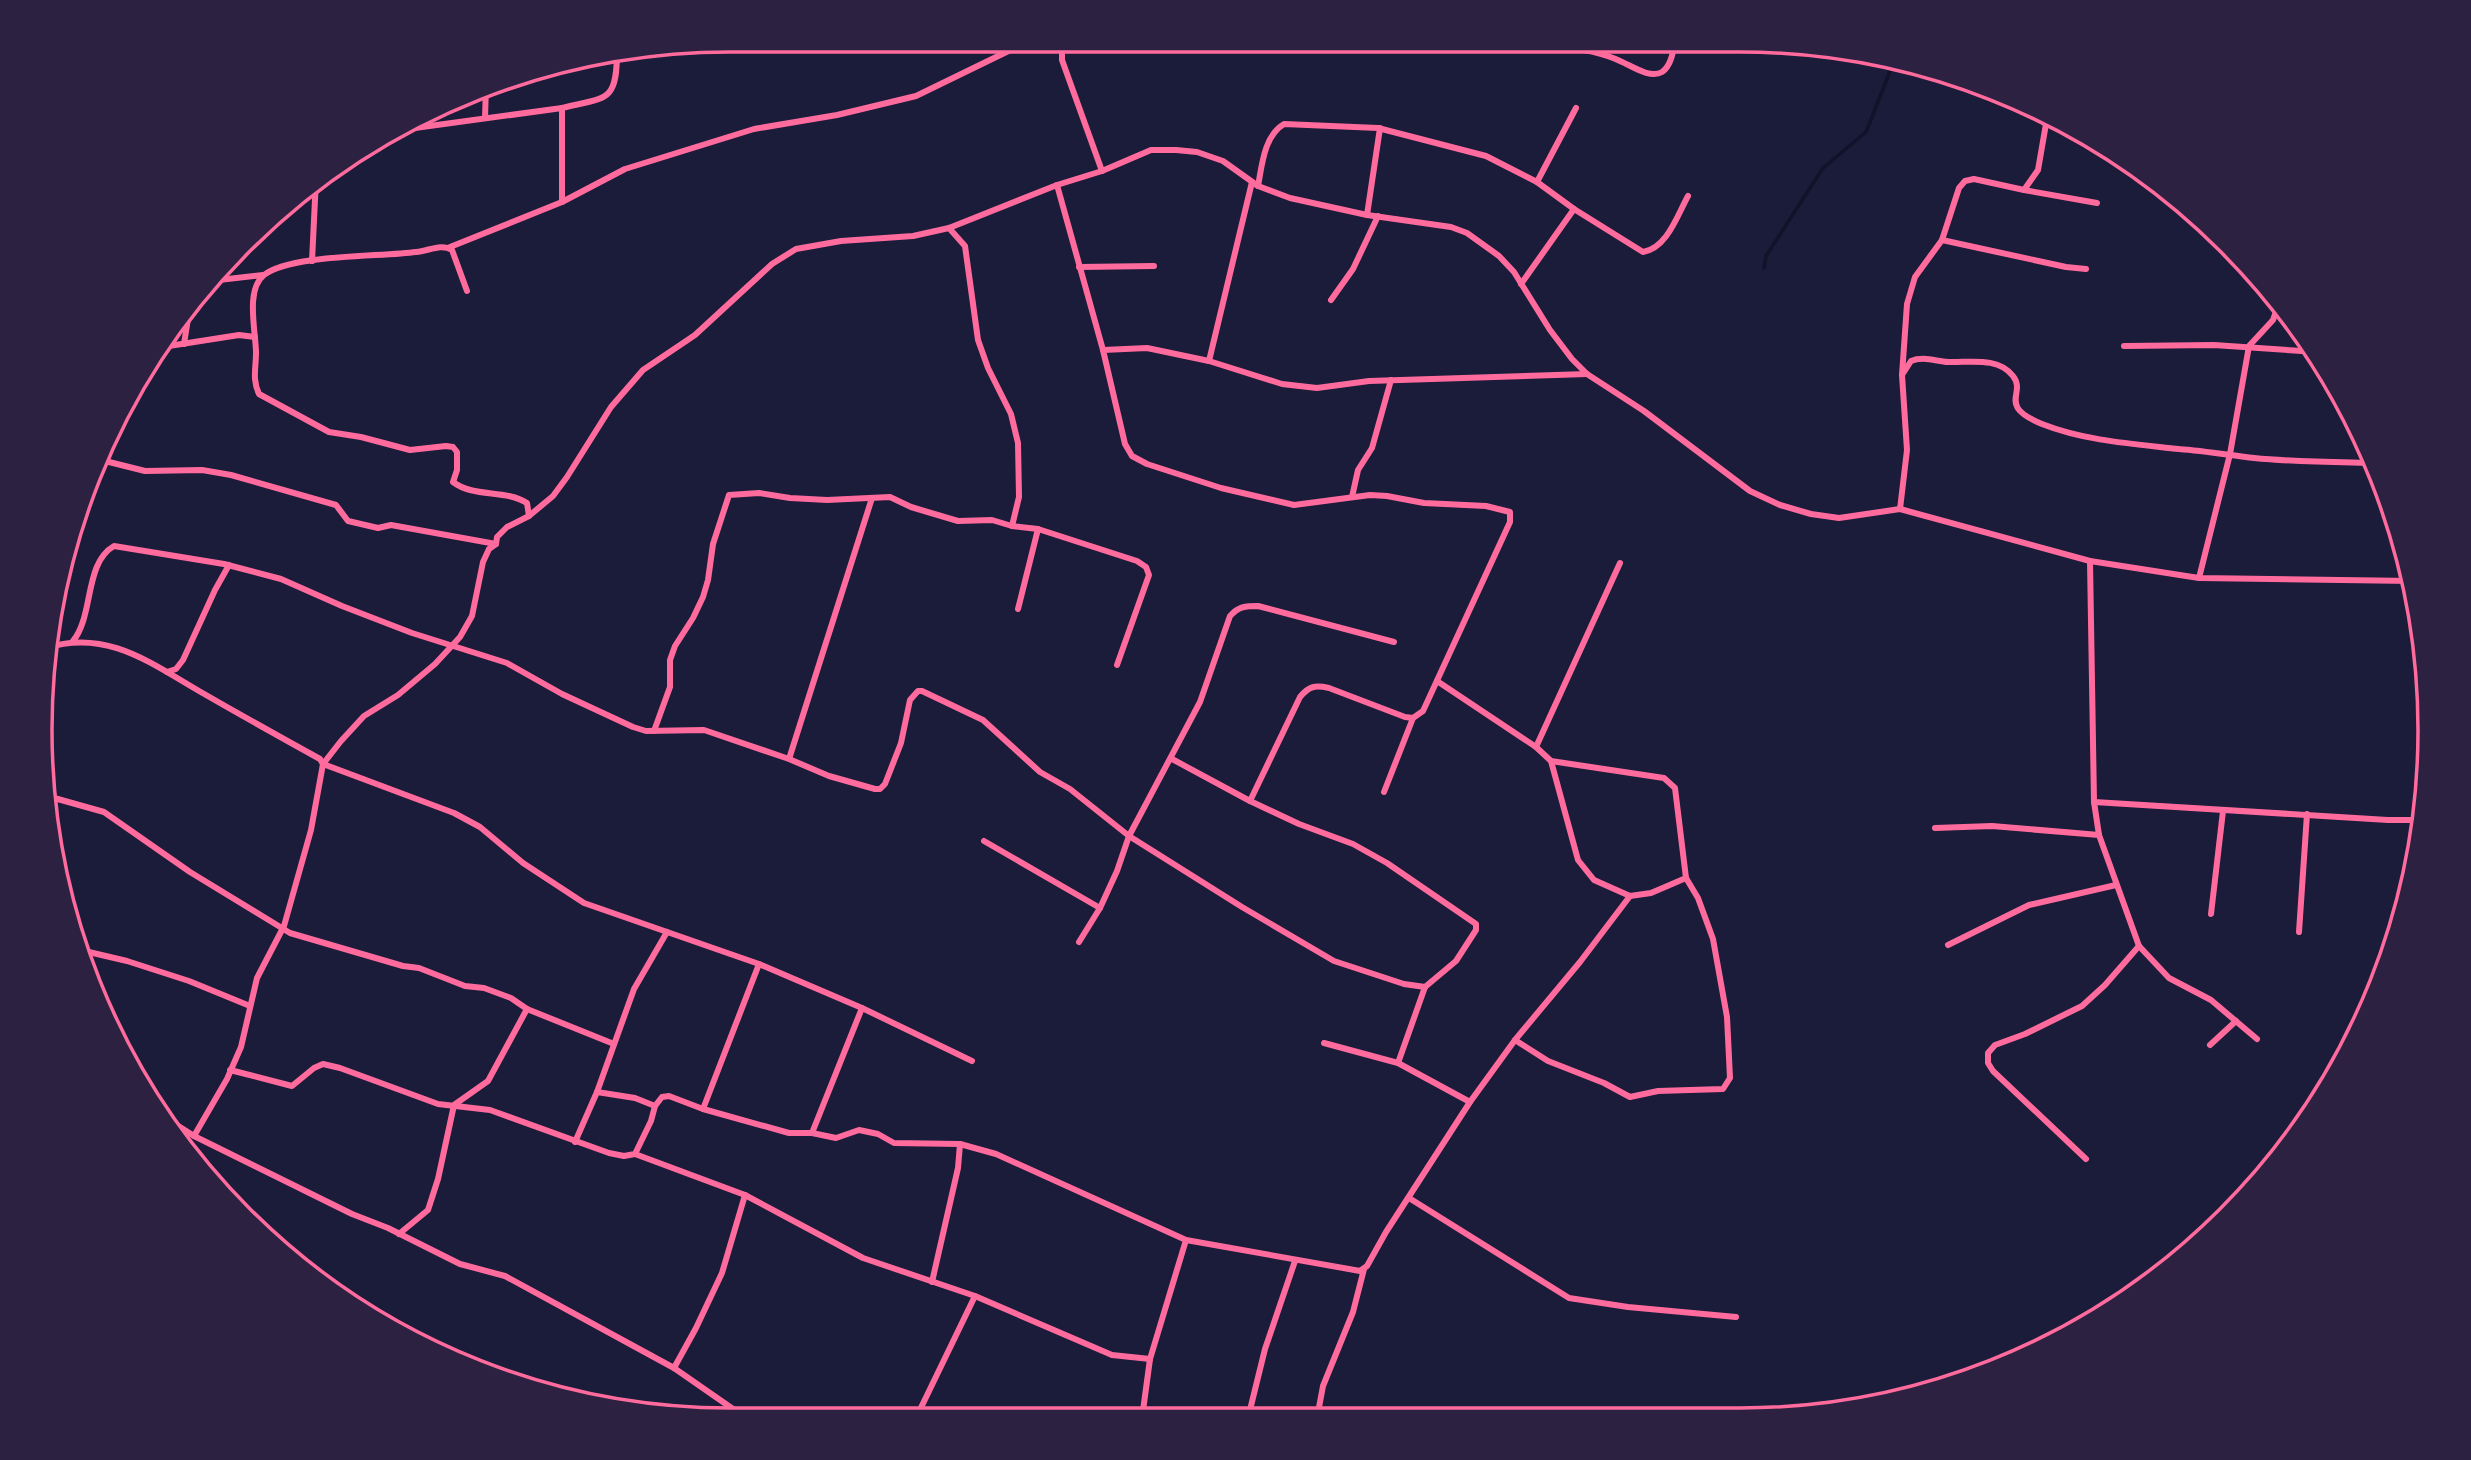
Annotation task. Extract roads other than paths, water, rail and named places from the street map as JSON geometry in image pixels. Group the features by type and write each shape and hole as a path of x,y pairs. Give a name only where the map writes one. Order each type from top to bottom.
{"street":[{"path":"224,279 263,275 312,261 450,247 562,202 625,169 754,128 837,115 915,96 1006,52"},
{"path":"1063,52 1062,60 1102,171"},
{"path":"1603,52 1646,73 1657,74 1665,71 1672,52"},
{"path":"421,127 562,108 605,97 613,90 617,78 617,63"},
{"path":"485,118 486,98"},
{"path":"562,108 562,202"},
{"path":"1537,182 1576,108"},
{"path":"1209,361 1255,184 1269,140 1284,124 1380,128 1486,156 1537,182 1574,209 1643,252 1650,251 1662,240 1688,196"},
{"path":"2024,190 2038,170 2046,125"},
{"path":"1367,215 1380,128"},
{"path":"194,1136 241,1047 257,978 282,929 311,830 323,764 364,716 398,695 435,664 467,628 484,562 489,549 496,544 497,537 553,496 611,407 643,370 695,335 772,264 796,249 913,236 949,228 1152,150 1197,152 1223,161 1255,184 1290,198 1367,215 1451,227 1467,233 1499,256 1514,271 1557,340 1587,374 1644,411 1750,491 1780,505 1811,514 1839,518 1900,509 2090,561 2199,578 2401,581"},
{"path":"1900,509 1907,450 1902,376 1909,292 1921,265 1942,240 1959,188 1965,181 1974,179 2097,203"},
{"path":"1057,185 1103,350 1125,444 1132,456 1147,464 1221,488 1294,505 1352,497 1394,496 1424,503 1486,506 1510,512 1510,522 1423,711 1413,718 1384,792"},
{"path":"312,261 315,195"},
{"path":"1521,284 1574,209"},
{"path":"1331,300 1353,269 1377,216"},
{"path":"949,228 965,246 978,340 988,368 1011,414 1018,443 1019,497 1012,526"},
{"path":"1942,240 2086,269"},
{"path":"450,247 467,291"},
{"path":"1080,267 1154,266"},
{"path":"263,275 258,282 253,308 253,379 258,394 329,432 410,450 453,447 457,452 457,470 453,482 467,489 506,494 520,499 527,503 529,516"},
{"path":"2199,578 2230,454 2249,346 2275,314"},
{"path":"184,344 187,327"},
{"path":"173,346 239,335 255,337"},
{"path":"2124,346 2214,345 2302,351"},
{"path":"1103,350 1147,348 1209,361 1282,384 1317,388 1352,382 1587,374"},
{"path":"1902,376 1911,361 1916,359 1985,361 2014,376 2014,403 2022,414 2044,425 2092,438 2268,459 2363,462"},
{"path":"1352,497 1358,470 1372,448 1391,380"},
{"path":"108,462 145,471 201,470 231,475 336,505 348,521 378,528 391,526 496,544"},
{"path":"654,731 670,687 670,660 703,597 713,544 729,495 759,493 814,500 890,497 911,507 958,521 992,520 1012,526 1038,528 1137,561 1146,567 1149,575 1117,665"},
{"path":"789,759 872,498"},
{"path":"1018,609 1038,528"},
{"path":"73,641 82,627 98,565 114,545 229,565 281,579 412,633 507,663 562,694 633,727 646,731 704,730 789,759 829,776 880,789 885,784 898,753 910,700 918,691 922,691 984,720 1040,772 1064,785 1129,836 1242,907 1334,961 1404,984 1425,987"},
{"path":"2090,561 2094,802 2099,835 2116,885 2139,946 2169,978 2211,1000 2257,1039"},
{"path":"1536,747 1620,563"},
{"path":"167,672 176,669 183,660 229,565"},
{"path":"1079,942 1100,908 1129,836 1200,702 1230,615 1235,610 1243,606 1258,606 1394,642"},
{"path":"58,645 73,641 90,642 138,655 320,759 323,764 454,813 480,827 523,863 584,903 759,964 862,1008 972,1061"},
{"path":"1437,681 1536,747 1551,761 1577,860 1594,880 1630,896 1651,893 1686,878"},
{"path":"1250,801 1300,697 1307,689 1316,685 1329,688 1413,718"},
{"path":"1172,758 1250,801 1376,856 1476,924 1476,930 1456,961 1425,987 1398,1063"},
{"path":"1515,1040 1549,1061 1604,1083 1630,1097 1658,1091 1716,1090 1728,1085 1730,1078 1727,1017 1713,939 1698,898 1686,878 1675,788 1664,778 1551,761"},
{"path":"56,799 104,812 190,872 282,929 403,966 419,968 465,986 484,988 511,998 527,1009 614,1044"},
{"path":"2094,802 2413,820"},
{"path":"2211,914 2223,811"},
{"path":"2299,932 2307,814"},
{"path":"1935,828 1992,826 2099,835"},
{"path":"984,841 1100,908"},
{"path":"1948,945 2029,905 2116,885"},
{"path":"1319,1408 1323,1386 1353,1312 1364,1269 1470,1102 1515,1040 1580,962 1630,896"},
{"path":"575,1142 597,1092 634,989 667,932"},
{"path":"2086,1159 1993,1071 1988,1063 1989,1053 1995,1045 2025,1034 2082,1006 2105,985 2139,946"},
{"path":"90,952 188,981 250,1006"},
{"path":"703,1110 759,964"},
{"path":"812,1133 862,1008"},
{"path":"399,1234 428,1210 438,1179 454,1105 488,1081 527,1009"},
{"path":"2210,1045 2236,1021"},
{"path":"1324,1043 1398,1063 1470,1102"},
{"path":"230,1070 292,1086 314,1068 323,1065 340,1068 438,1104 490,1110 575,1142 624,1156 635,1154 746,1195 863,1258 975,1296 1112,1355 1150,1359"},
{"path":"597,1092 635,1098 655,1106"},
{"path":"635,1154 655,1106 662,1097 669,1096 703,1110 789,1133 812,1133 836,1138 859,1130 878,1134 894,1143 960,1144 996,1154 1186,1240 1350,1271 1364,1269"},
{"path":"184,1130 352,1214 460,1264 505,1276 674,1368 732,1408"},
{"path":"932,1282 958,1168 960,1144"},
{"path":"674,1368 722,1273 746,1195"},
{"path":"1409,1198 1569,1298 1628,1307 1736,1317"},
{"path":"1143,1408 1150,1359 1186,1240"},
{"path":"1250,1408 1265,1349 1295,1261"},
{"path":"921,1408 975,1296"}],"waterway":[{"path":"1764,268 1766,256 1823,168 1866,132 1890,70"}]}
